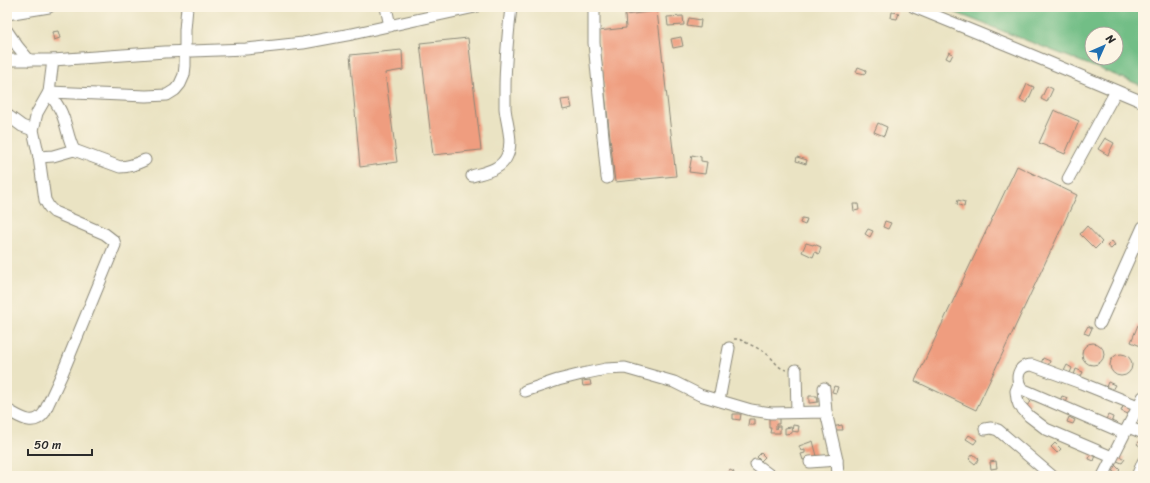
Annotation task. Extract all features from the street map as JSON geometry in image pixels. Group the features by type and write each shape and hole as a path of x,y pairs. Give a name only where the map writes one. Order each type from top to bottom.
{"street":[{"path":"7,14 48,7"},
{"path":"49,92 146,96 167,94 175,90 182,80 185,66 185,30 187,7"},
{"path":"386,7 390,26"},
{"path":"7,60 53,60 185,51 246,49 303,43 475,7"},
{"path":"472,176 500,166 507,156 509,149 505,108 505,89 511,7"},
{"path":"594,7 594,43 607,178"},
{"path":"914,7 1143,102"},
{"path":"7,31 29,60"},
{"path":"7,410 30,421 36,420 44,413 62,374 115,245 114,241 105,234 58,214 48,207 45,200 39,157 33,130 37,113 49,92 53,60"},
{"path":"1068,179 1116,91"},
{"path":"49,92 61,112 70,144 74,150 120,167 127,167 145,160"},
{"path":"7,115 22,126 33,130"},
{"path":"39,157 53,156 74,150"},
{"path":"1100,324 1143,227"},
{"path":"720,400 729,348"},
{"path":"1103,476 1112,457 1126,430 1141,401 1081,383 1032,365 1026,365 1020,370 1018,377 1019,384 1022,389 1126,430 1143,434"},
{"path":"525,391 582,374 606,369 625,368 674,382 700,395 751,410 771,413 826,412"},
{"path":"796,370 797,412"},
{"path":"1019,384 1016,391 1017,399 1019,405 1029,416 1046,429 1112,457"},
{"path":"824,388 826,412 837,460 838,476"},
{"path":"984,429 991,428 998,430 1052,476"},
{"path":"810,462 837,460"},
{"path":"1137,476 1143,462"},
{"path":"756,465 771,476"}],"path":[{"path":"729,348 734,339 739,339 767,353 780,368 796,370"},
{"path":"608,476 615,476"}],"green space":[{"path":"941,7 1143,7 1143,86 1092,66 1124,66 1124,26 1084,26 1084,63"}],"building":[{"path":"657,11 676,176 615,182 598,31 626,28 625,15"},
{"path":"892,12 899,13 897,19 891,18"},
{"path":"683,16 684,25 668,26 667,17"},
{"path":"689,18 701,20 700,28 687,26"},
{"path":"58,31 60,38 54,40 52,32"},
{"path":"681,37 683,46 673,48 671,39"},
{"path":"468,38 481,150 433,155 420,43"},
{"path":"402,50 403,70 385,73 397,162 360,167 350,55"},
{"path":"949,52 953,54 950,60 946,58"},
{"path":"858,67 866,70 865,74 856,72"},
{"path":"1027,84 1034,87 1027,103 1020,100"},
{"path":"1047,86 1053,89 1047,102 1041,99"},
{"path":"570,99 572,108 563,110 561,100"},
{"path":"1054,110 1079,121 1065,154 1039,143"},
{"path":"878,123 887,127 884,136 874,132"},
{"path":"1105,138 1114,143 1108,155 1098,149"},
{"path":"692,155 701,157 701,161 707,162 705,174 689,172"},
{"path":"797,157 807,160 806,164 796,161"},
{"path":"1017,166 1077,195 976,410 915,381"},
{"path":"958,200 965,202 964,207 957,204"},
{"path":"853,204 858,204 859,210 854,211"},
{"path":"802,218 807,219 805,225 800,223"},
{"path":"885,221 891,223 888,229 883,227"},
{"path":"1087,226 1102,242 1095,249 1080,234"},
{"path":"868,229 873,231 870,237 865,234"},
{"path":"1112,241 1115,245 1111,249 1107,246"},
{"path":"806,243 821,247 819,254 815,252 813,257 802,252"},
{"path":"1138,325 1143,327 1143,347 1131,342"},
{"path":"1088,326 1092,328 1089,335 1084,333"},
{"path":"1093,343 1101,346 1104,354 1101,362 1093,365 1085,362 1082,354 1085,346"},
{"path":"1121,354 1129,357 1132,365 1129,373 1121,376 1113,373 1110,365 1113,357"},
{"path":"1043,358 1050,361 1048,366 1041,364"},
{"path":"1067,365 1072,368 1070,373 1064,371"},
{"path":"1076,369 1083,372 1080,378 1074,375"},
{"path":"590,380 591,385 583,386 582,381"},
{"path":"1108,382 1115,385 1112,390 1106,387"},
{"path":"834,386 838,387 836,393 832,392"},
{"path":"809,396 817,396 818,402 809,403"},
{"path":"1026,396 1031,402 1026,406 1021,401"},
{"path":"1062,396 1068,398 1065,405 1059,403"},
{"path":"1124,404 1131,407 1128,414 1121,411"},
{"path":"733,414 741,414 740,420 733,419"},
{"path":"1108,415 1113,417 1111,424 1105,422"},
{"path":"769,416 779,417 779,424 776,424 776,429 777,426 780,426 780,433 770,433 771,428 769,428"},
{"path":"1069,417 1075,420 1073,424 1067,422"},
{"path":"749,419 755,419 755,425 748,425"},
{"path":"793,425 799,426 798,432 792,431"},
{"path":"842,425 843,430 835,430 832,427"},
{"path":"791,427 792,433 785,434 785,428"},
{"path":"969,435 977,440 974,444 966,439"},
{"path":"1143,437 1143,446 1142,448 1137,444"},
{"path":"813,441 817,456 803,460 801,454 805,453 805,450 801,451 799,446"},
{"path":"1055,443 1061,449 1057,453 1051,447"},
{"path":"761,453 765,457 761,461 757,457"},
{"path":"1091,453 1096,455 1094,461 1089,459"},
{"path":"973,454 979,459 975,464 969,459"},
{"path":"1119,456 1125,459 1122,463 1117,461"},
{"path":"996,461 997,468 991,469 990,462"},
{"path":"1114,464 1120,470 1116,474 1110,468"},
{"path":"730,470 734,472 732,476 727,474"}]}
